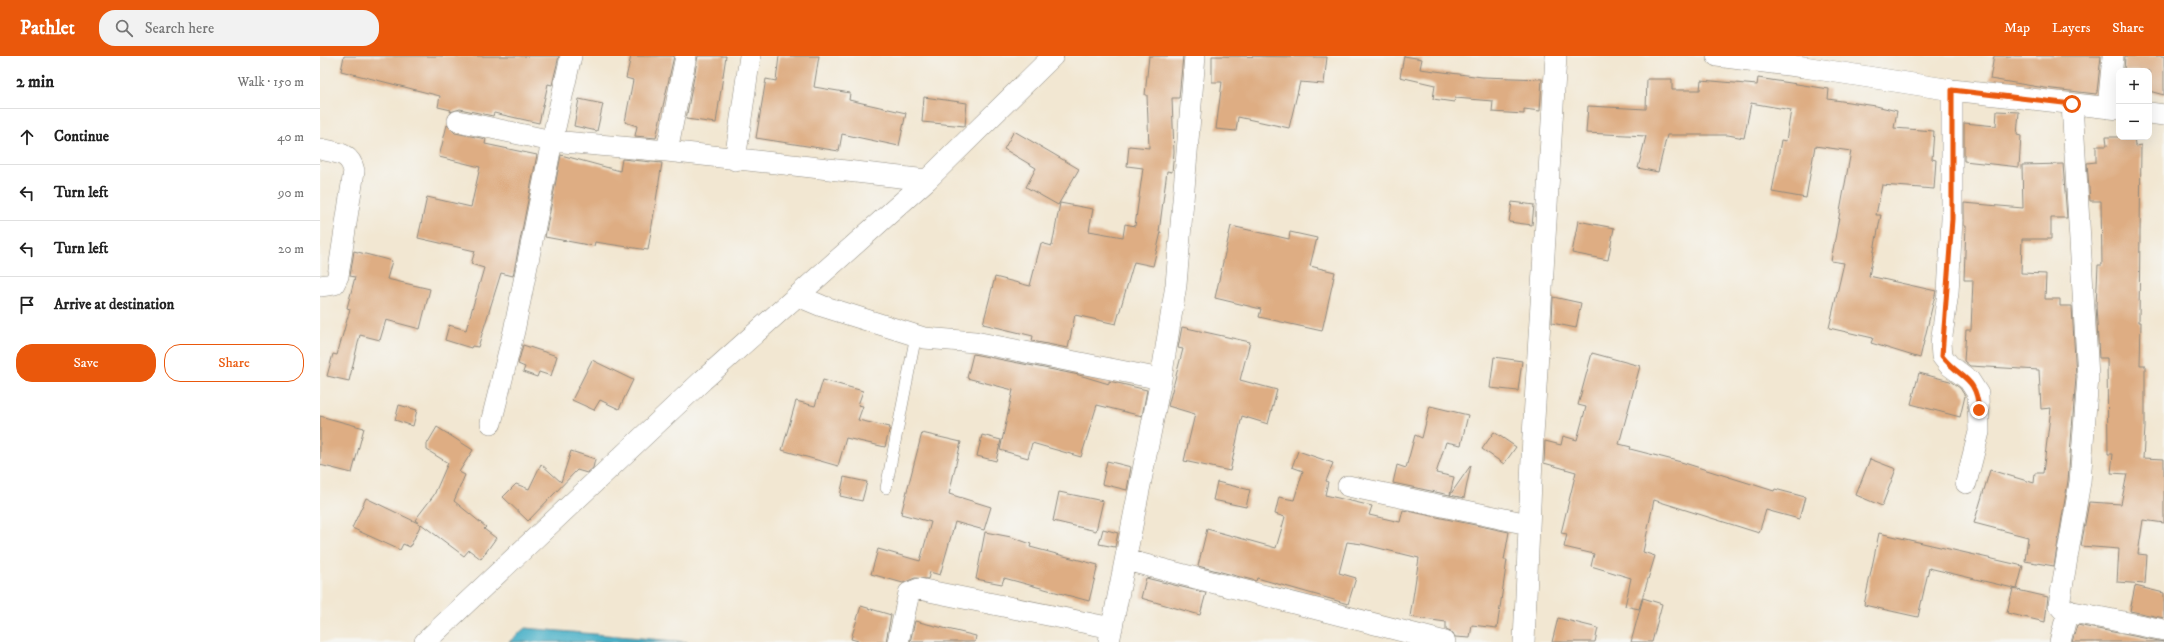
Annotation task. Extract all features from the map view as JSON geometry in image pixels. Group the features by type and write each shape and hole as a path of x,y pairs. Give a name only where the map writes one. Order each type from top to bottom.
{"street":[{"path":"491,423 514,331 552,141 571,56"},
{"path":"667,151 686,56"},
{"path":"735,160 750,56"},
{"path":"425,642 703,380 927,180 1053,56"},
{"path":"898,642 909,593 919,589 1111,635 1161,379 1176,285 1194,56"},
{"path":"1524,642 1528,524 1556,56"},
{"path":"1717,56 1804,61 1952,90 2114,109 2113,56"},
{"path":"1952,90 1952,219 1948,293 1942,356 1970,380 1978,394 1979,432 1966,483"},
{"path":"2072,104 2088,377 2080,482 2059,605 2063,610 2164,630"},
{"path":"2152,113 2164,115"},
{"path":"458,121 552,141 667,151 735,160 927,180"},
{"path":"320,149 345,155 352,161 354,171 338,276 334,284 320,286"},
{"path":"798,296 822,306 924,338 974,342 1161,379"},
{"path":"1348,486 1528,524"},
{"path":"1126,560 1446,642"},
{"path":"2060,642 2068,610"}],"lane":[{"path":"886,488 916,335"}],"water":[{"path":"525,628 687,642 509,642"}],"building":[{"path":"344,56 559,56 552,85 548,84 539,123 494,113 493,116 460,109 450,112 451,110 438,107 440,96 341,71"},
{"path":"631,56 674,56 656,138 635,136 637,126 625,122 633,80 626,78"},
{"path":"698,56 726,56 716,123 686,119"},
{"path":"779,56 819,56 814,87 850,93 849,100 906,113 899,146 842,134 839,151 756,138 766,79 776,81"},
{"path":"1149,56 1183,56 1179,98 1172,98 1174,152 1172,172 1167,171 1159,232 1161,232 1153,266 1134,262 1116,324 1075,315 1068,348 1032,341 1033,336 983,324 995,277 1030,286 1041,243 1052,246 1060,203 1093,209 1089,231 1123,237 1125,224 1135,226 1143,168 1127,166 1129,146 1149,148 1147,95 1145,95"},
{"path":"1212,56 1327,57 1324,84 1300,82 1289,128 1238,117 1236,131 1216,129 1222,82 1212,82"},
{"path":"1404,56 1422,59 1420,69 1482,77 1542,79 1540,111 1524,109 1524,114 1492,112 1493,101 1455,98 1454,102 1433,99 1435,85 1400,77"},
{"path":"1994,56 2101,56 2097,92 2096,94 2045,88 1990,79"},
{"path":"2125,56 2164,56 2164,95 2152,92 2152,68 2124,68"},
{"path":"1758,78 1829,89 1828,99 1876,106 1897,111 1894,128 1934,131 1932,159 1936,160 1934,189 1882,185 1876,215 1881,215 1869,276 1936,291 1920,358 1871,343 1873,338 1829,328 1844,263 1831,261 1851,151 1815,146 1806,198 1772,192 1781,140 1786,141 1791,110 1751,103 1744,138 1728,135 1667,135 1658,172 1638,168 1646,136 1586,133 1588,106 1646,109 1647,79 1672,79 1672,90 1700,90 1701,80 1757,85"},
{"path":"924,97 967,103 965,126 922,122"},
{"path":"579,99 603,104 597,131 574,126"},
{"path":"1997,111 2019,112 2017,135 2021,136 2019,167 1964,161 1964,123 1996,126"},
{"path":"447,125 455,133 486,139 485,144 537,155 513,276 501,273 478,347 472,346 471,348 445,340 449,325 466,330 484,268 471,264 475,251 418,238 427,197 471,207 480,167 439,157"},
{"path":"1014,131 1079,169 1058,205 1026,187 1036,168 1004,149"},
{"path":"2106,137 2116,137 2116,140 2134,140 2135,146 2141,145 2139,322 2141,322 2140,365 2145,365 2145,428 2143,458 2164,459 2164,523 2143,520 2138,554 2147,555 2145,584 2117,582 2119,549 2081,546 2089,502 2121,504 2127,474 2111,473 2113,454 2108,454 2107,358 2099,358 2096,306 2098,265 2102,265 2101,201 2090,201 2087,163 2096,162 2096,146 2107,146"},
{"path":"561,155 620,171 622,159 662,163 648,250 595,242 594,246 545,237"},
{"path":"2063,164 2067,218 2051,218 2051,239 2022,239 2021,273 2046,274 2045,299 2060,299 2060,306 2072,306 2076,377 2068,481 2054,566 2025,561 2028,537 1974,523 1990,470 2034,483 2035,473 2043,473 2051,408 2041,409 2039,370 1970,366 1964,361 1966,330 1971,330 1973,280 1964,280 1966,226 1964,226 1964,203 2023,208 2022,165"},
{"path":"1512,202 1534,205 1532,225 1509,222"},
{"path":"1578,221 1614,228 1608,260 1572,253"},
{"path":"1231,226 1289,239 1290,232 1317,238 1310,266 1335,272 1322,331 1259,317 1261,309 1215,298"},
{"path":"354,251 392,261 387,279 430,289 420,329 386,320 380,340 360,335 349,381 327,376 333,354 337,355 350,309 347,308 355,277 350,276"},
{"path":"1553,297 1581,303 1576,328 1552,323"},
{"path":"1182,327 1250,342 1240,380 1277,390 1268,424 1242,416 1230,471 1184,461 1195,414 1168,406 1183,349 1178,348"},
{"path":"523,345 557,356 551,376 539,372 537,377 523,372 525,367 518,364"},
{"path":"1592,353 1640,366 1619,444 1631,447 1630,449 1681,462 1774,491 1775,489 1805,497 1799,519 1766,510 1759,533 1654,500 1643,552 1655,556 1639,609 1625,606 1631,578 1591,566 1594,554 1564,547 1567,534 1561,533 1576,472 1544,463 1545,441 1561,445 1563,436 1577,440 1586,407 1578,405"},
{"path":"973,354 1079,375 1109,384 1109,381 1147,390 1142,416 1097,405 1081,457 1032,443 1028,458 1000,450 1013,390 967,378"},
{"path":"1494,357 1522,361 1518,391 1490,388"},
{"path":"592,360 633,380 619,409 600,400 594,410 572,400"},
{"path":"1919,373 1950,381 1960,388 1965,396 1960,417 1911,404"},
{"path":"823,380 863,391 858,405 863,406 858,420 890,427 885,447 846,438 838,466 782,450 796,401 815,406"},
{"path":"399,405 417,410 413,426 395,420"},
{"path":"1430,406 1468,415 1461,445 1446,442 1436,473 1454,477 1450,495 1471,465 1464,498 1393,483 1397,465 1406,468 1415,435 1422,438"},
{"path":"320,416 364,428 352,473 320,465"},
{"path":"437,427 473,450 459,472 465,475 454,501 486,527 484,529 496,538 481,559 469,550 464,556 421,524 410,547 403,544 400,550 352,528 366,498 420,524 415,520 434,495 448,463 427,450 427,444"},
{"path":"1494,432 1516,447 1504,464 1482,449"},
{"path":"922,433 961,442 949,494 991,507 984,530 955,522 940,575 930,572 928,579 915,578 903,583 871,574 878,549 920,561 931,522 901,514"},
{"path":"982,435 1001,440 996,461 977,456"},
{"path":"571,451 595,459 593,468 587,473 577,470 528,521 503,497 516,484 529,489 541,464 561,482"},
{"path":"1298,451 1333,463 1326,481 1328,482 1325,495 1372,506 1369,515 1400,522 1403,510 1509,532 1504,560 1507,560 1497,628 1472,625 1470,638 1455,637 1453,633 1446,630 1446,622 1410,617 1419,558 1362,544 1347,542 1339,573 1356,578 1348,604 1257,578 1256,581 1198,566 1207,529 1276,548 1285,517 1275,514 1279,497 1294,500 1303,471 1292,467"},
{"path":"1870,459 1896,469 1882,506 1856,495"},
{"path":"1107,461 1131,467 1127,490 1102,484"},
{"path":"844,477 867,482 862,501 840,496"},
{"path":"1217,482 1250,490 1246,507 1213,500"},
{"path":"1059,492 1103,501 1096,531 1053,521"},
{"path":"1103,529 1118,533 1115,547 1099,544"},
{"path":"985,532 1011,537 1031,544 1030,547 1098,565 1089,601 1004,578 1002,584 976,579"},
{"path":"1879,533 2023,566 2017,589 1929,568 1918,617 1864,605"},
{"path":"1146,578 1206,593 1200,615 1141,598"},
{"path":"2135,586 2164,593 2164,618 2130,611"},
{"path":"2013,589 2048,597 2045,622 2007,613"},
{"path":"1643,598 1662,604 1652,642 1631,642"},
{"path":"861,606 891,615 886,642 862,642 851,639"},
{"path":"1558,618 1598,628 1595,642 1552,642"},
{"path":"915,621 976,636 975,642 910,642"},
{"path":"2077,625 2164,642 2072,642"}],"route":[{"path":"1979,410 1978,394 1970,380 1949,365 1942,356 1942,343 1948,293 1952,219 1952,90 2072,104"}]}
